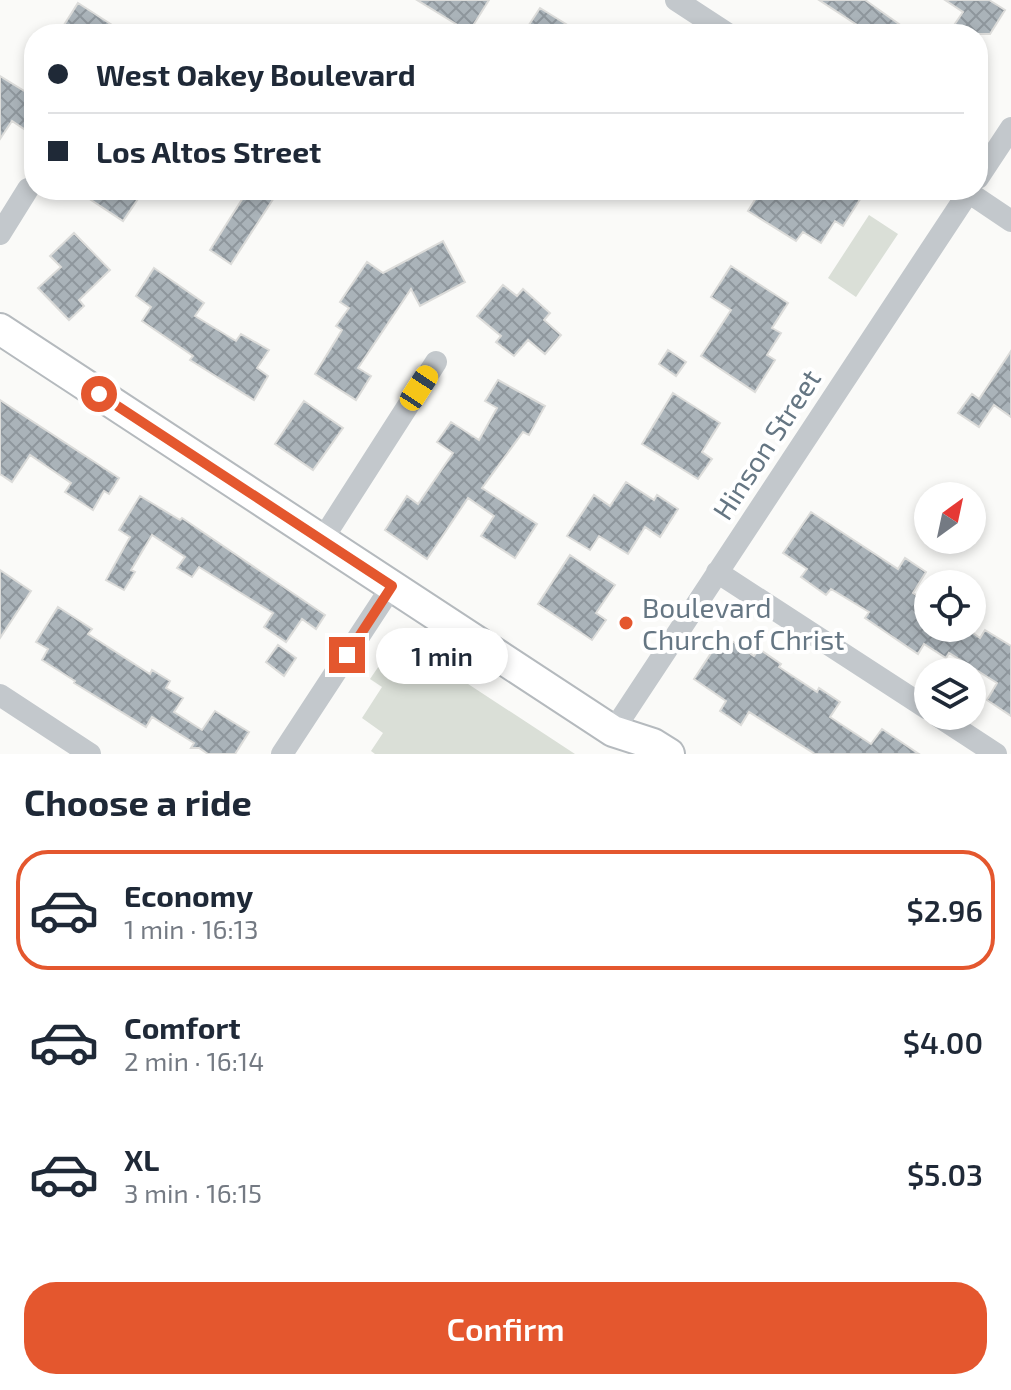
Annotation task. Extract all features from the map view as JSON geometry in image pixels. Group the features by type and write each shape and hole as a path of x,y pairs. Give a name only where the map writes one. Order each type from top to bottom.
{"main road":[{"path":"0,329 392,586 622,742 653,744 669,754"}],"street":[{"path":"676,0 713,24"},
{"name":"Hinson Street","path":"988,162 1011,128"},
{"path":"0,234 24,195"},
{"name":"Hinson Street","path":"622,742 717,572 962,200"},
{"path":"985,200 1011,221"},
{"path":"322,540 436,362"},
{"path":"717,572 914,700"},
{"path":"282,754 392,586"},
{"path":"0,695 90,754"},
{"path":"959,730 996,754"}],"shaded area":[{"path":"869,215 898,234 856,297 828,278"},
{"path":"398,638 575,754 375,754 371,751 383,733 362,718 382,687 370,679"}],"building":[{"path":"417,0 489,0 474,24 456,24"},
{"path":"819,0 865,0 899,24 856,24"},
{"path":"945,0 989,0 1005,10 990,34 988,24 955,24 963,12"},
{"path":"78,3 111,24 65,24"},
{"path":"540,8 566,24 530,24"},
{"path":"0,76 24,91 24,129 12,121 0,139"},
{"path":"91,200 137,200 123,221"},
{"path":"242,200 273,200 231,264 210,250"},
{"path":"755,200 860,200 843,226 835,221 821,243 803,232 796,241 748,211"},
{"path":"74,233 110,270 79,300 84,306 69,320 38,288 61,267 50,256"},
{"path":"443,241 465,282 420,306 411,289 358,368 371,376 356,400 315,374 342,330 336,326 349,308 340,302 367,262 383,273"},
{"path":"731,266 788,303 772,328 781,333 767,355 775,360 755,392 701,356 731,310 711,297"},
{"path":"154,268 204,303 195,316 236,341 241,334 269,350 257,368 268,376 254,400 190,360 193,356 142,321 151,307 136,296"},
{"path":"503,285 517,296 523,289 550,313 544,320 561,335 545,354 528,340 514,356 496,342 501,336 477,316"},
{"path":"668,350 686,362 676,376 659,364"},
{"path":"1011,351 1011,417 994,405 979,427 958,413 972,394 979,399"},
{"path":"498,380 545,406 529,435 523,432 482,488 537,524 515,558 481,536 494,516 468,498 427,559 385,530 407,496 418,504 453,453 437,442 451,422 479,440 497,408 485,401"},
{"path":"673,393 720,423 702,452 712,459 698,479 642,444"},
{"path":"0,400 119,478 109,494 104,491 93,510 65,492 71,483 30,455 12,482 0,474"},
{"path":"304,401 343,428 313,470 275,444"},
{"path":"626,482 654,500 657,495 678,509 660,537 645,527 628,554 599,536 590,550 567,536 594,495 610,506"},
{"path":"140,496 180,520 182,518 325,615 316,629 302,619 286,642 264,627 273,613 199,567 192,577 177,568 185,557 152,535 131,570 135,572 124,590 106,580 130,537 119,530"},
{"path":"811,512 898,569 905,558 923,570 914,570 914,642 986,642 986,631 1011,646 1011,716 987,700 997,683 986,676 986,658 957,658 949,653 946,658 924,644 918,654 865,618 869,612 831,589 826,595 801,577 807,569 783,553"},
{"path":"570,555 615,585 596,613 606,620 592,640 538,604"},
{"path":"0,570 31,591 0,638"},
{"path":"58,607 92,629 88,634 150,674 152,670 170,681 166,688 183,698 174,712 202,730 215,711 249,732 235,754 208,754 199,748 191,748 194,743 152,717 146,727 42,660 48,649 36,642"},
{"path":"723,635 754,656 759,649 781,664 779,667 817,692 819,688 840,702 830,717 871,744 882,729 919,754 815,754 749,712 741,725 720,711 726,701 694,679"},
{"path":"278,645 296,658 284,676 266,662"}],"place":[{"name":"Boulevard Church of Christ","path":"626,623"}],"route":[{"path":"99,394 392,586 347,655"}]}
